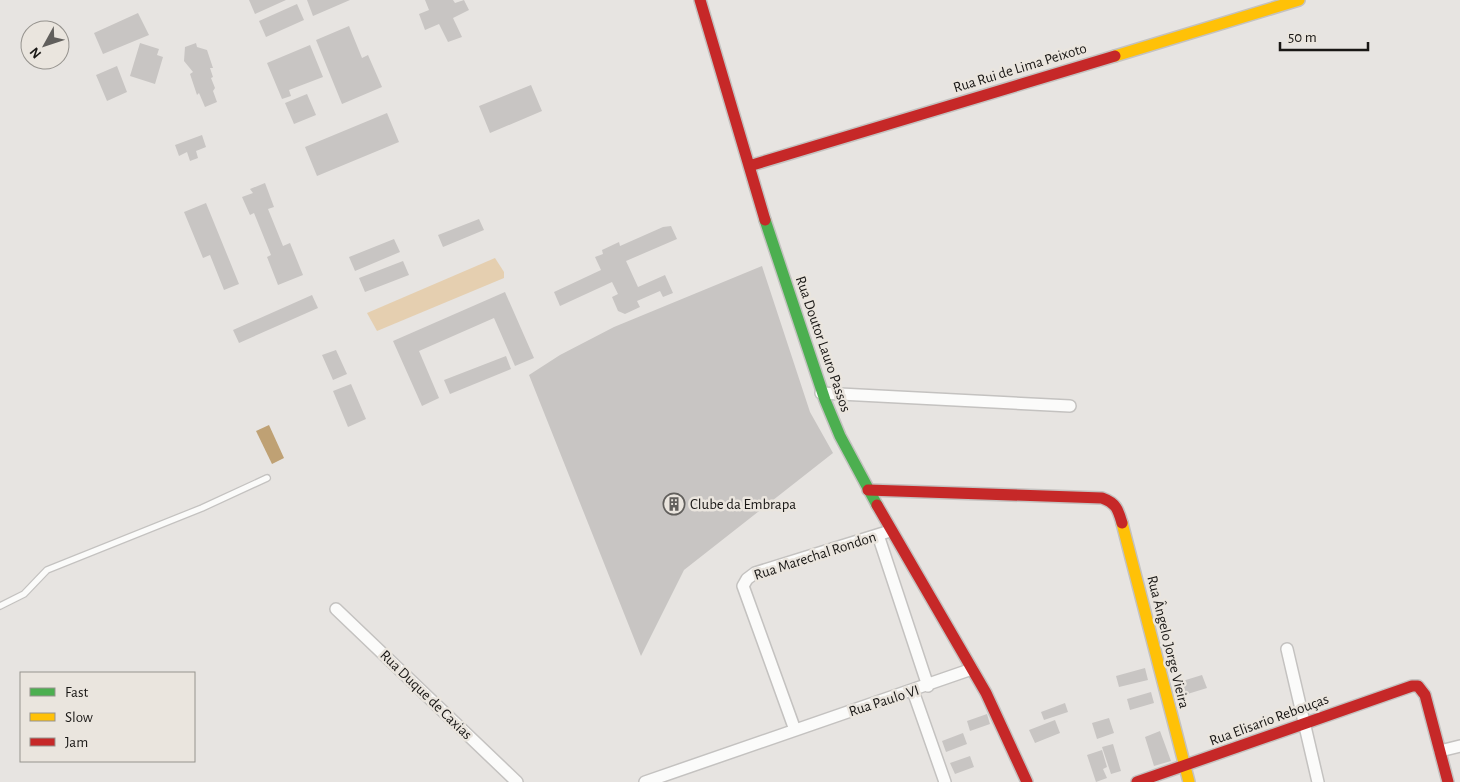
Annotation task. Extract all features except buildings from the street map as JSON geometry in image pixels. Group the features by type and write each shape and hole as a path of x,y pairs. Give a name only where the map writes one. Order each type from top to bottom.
{"street":[{"name":"Rua Doutor Lauro Passos","path":"700,0 749,166 821,393 890,531 972,669 996,714 1027,782"},
{"name":"Rua Rui de Lima Peixoto","path":"749,166 1299,0"},
{"path":"821,393 1070,406"},
{"name":"Rua Ângelo Jorge Vieira","path":"868,490 1102,498 1113,502 1118,509 1189,782"},
{"name":"Rua Marechal Rondon","path":"795,730 743,586 755,573 890,531"},
{"path":"878,535 928,686"},
{"name":"Rua Duque de Caxias","path":"336,609 517,782"},
{"path":"1286,649 1318,782"},
{"name":"Rua Paulo VI","path":"645,782 657,780 972,669"},
{"name":"Rua Elisario Rebouças","path":"1137,782 1185,767 1304,722 1412,686 1418,686 1425,695 1440,751"},
{"path":"913,691 945,782"},
{"path":"1448,782 1440,751 1460,746"}],"lane":[{"path":"0,606 24,594 47,570 202,508 267,478"}],"shaded area":[{"path":"495,258 504,272 504,278 377,331 367,313"},
{"path":"269,425 284,458 272,464 256,431"}],"traffic: fast":[{"path":"765,220 825,400 840,436 877,505"}],"traffic: slow":[{"path":"1115,56 1299,0"},
{"path":"1122,523 1189,782"}],"traffic: jam":[{"path":"700,0 765,220"},
{"path":"749,166 1115,56"},
{"path":"868,490 1102,498 1116,507 1122,523"},
{"path":"877,505 986,693 1027,782"},
{"path":"1137,782 1412,686 1418,686 1425,695 1448,782"}],"place":[{"name":"Clube da Embrapa","path":"674,504"}]}
